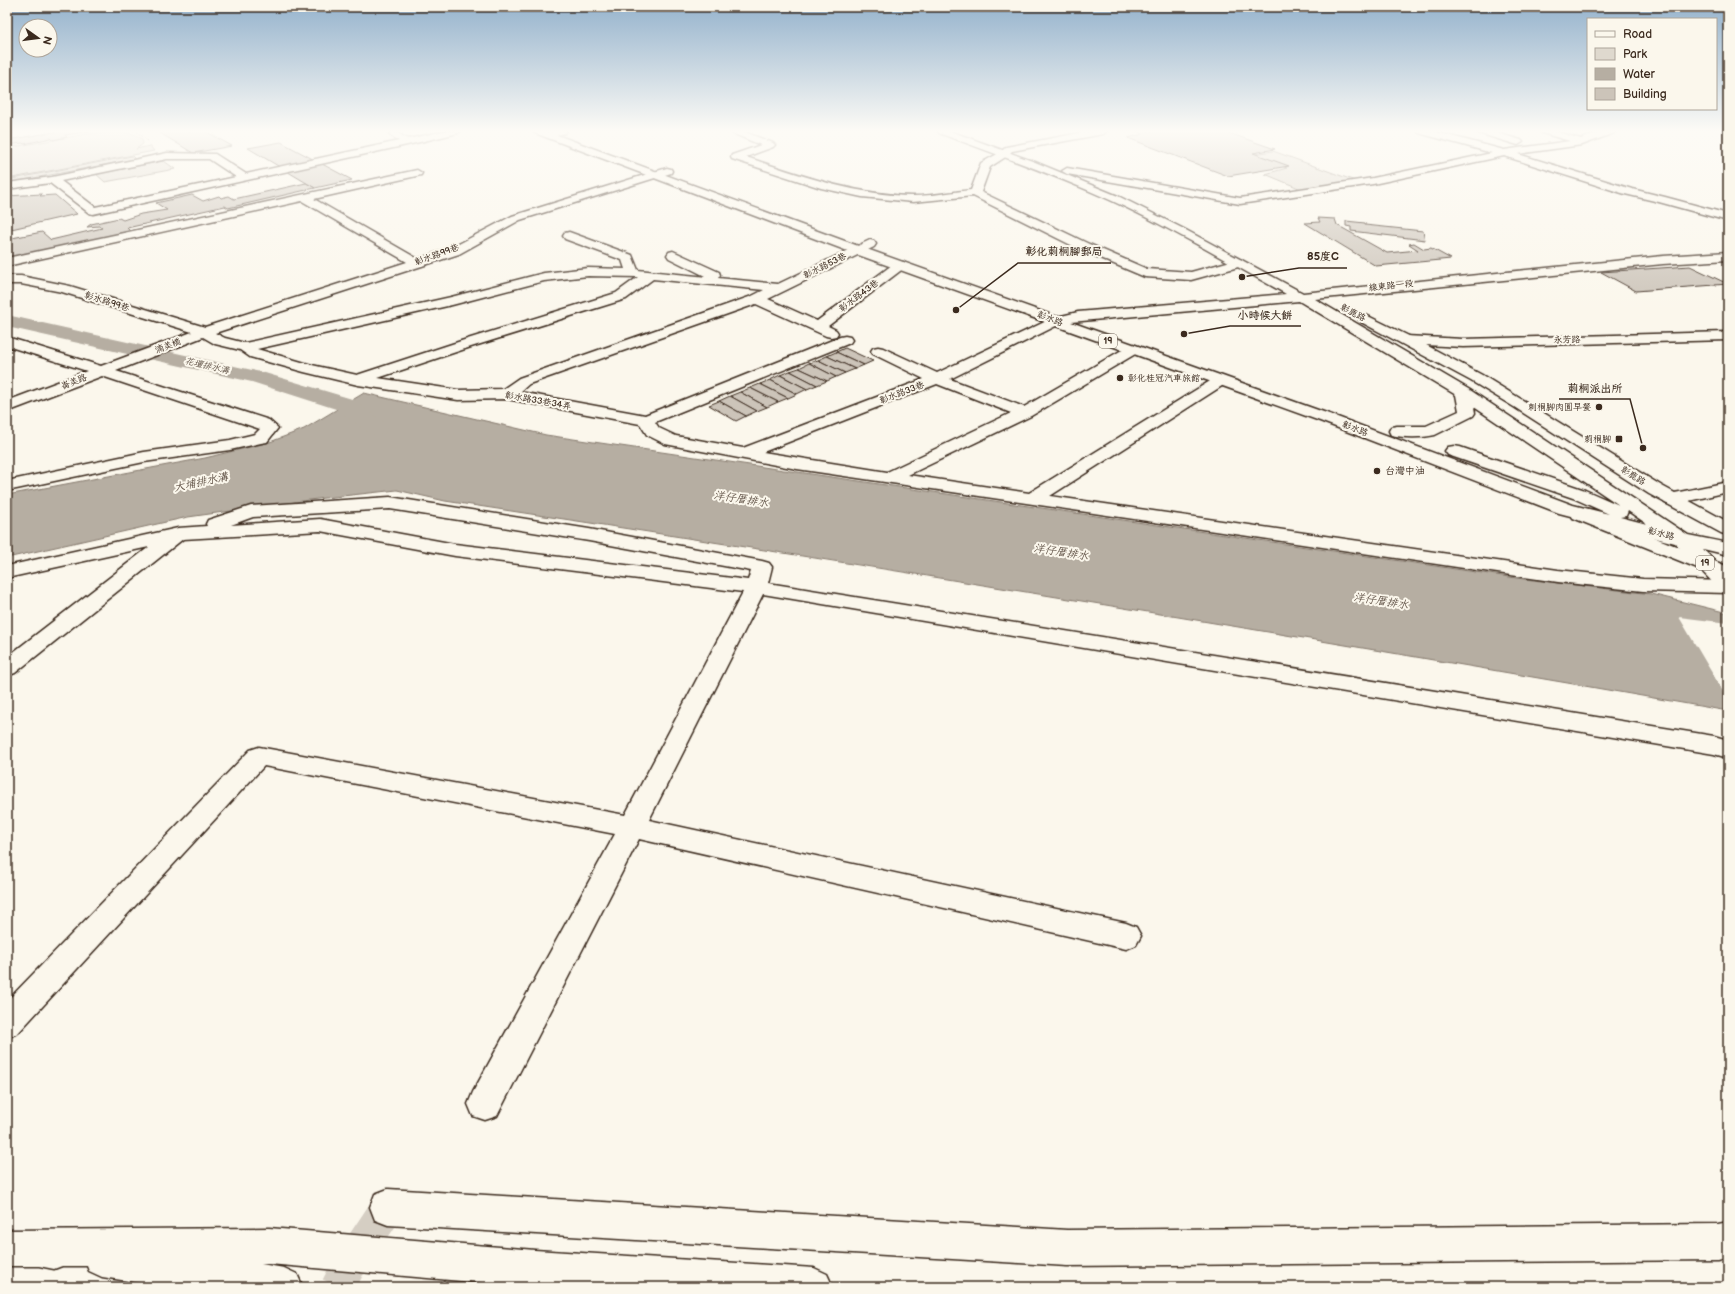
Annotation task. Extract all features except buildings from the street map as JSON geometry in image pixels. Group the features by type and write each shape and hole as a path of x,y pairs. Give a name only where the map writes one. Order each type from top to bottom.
{"main road":[{"path":"67,191 94,211 183,191"},
{"path":"7,262 330,191"},
{"name":"彰水路99巷","path":"200,334 225,324 455,251 516,218 601,191"},
{"name":"彰水路","path":"710,191 863,247 1078,316 1397,431 1579,494 1682,539"},
{"path":"850,191 913,199 975,193 1085,247 1145,273 1191,276 1238,263"},
{"name":"彰鹿路","path":"1099,191 1180,231 1300,297 1464,393 1682,539"},
{"name":"彰鹿路","path":"1113,191 1190,226 1406,340 1539,416 1671,499 1728,529"},
{"path":"1185,191 1240,201 1301,191"},
{"path":"1627,191 1661,199 1728,218"},
{"path":"303,197 417,263"},
{"path":"569,236 628,258 633,273"},
{"name":"彰水路","path":"863,247 900,265 1132,350 1326,418 1566,509 1682,539"},
{"name":"彰水路53巷","path":"508,394 524,381 757,299 863,247"},
{"path":"673,255 725,281"},
{"name":"線東路一段","path":"1056,321 1078,316 1272,300 1318,294 1655,261 1728,256"},
{"name":"彰水路43巷","path":"818,327 900,265"},
{"name":"彰水路99巷","path":"245,347 452,301 544,277 588,272 633,273 725,281 780,288"},
{"path":"358,380 466,344 621,296 650,275"},
{"name":"彰水路99巷","path":"7,280 21,280 65,289 198,329 200,334 245,347 255,354 358,380"},
{"path":"757,299 845,340 646,420 653,431 672,440 743,454 1589,580 1692,588 1728,587"},
{"name":"彰水路33巷","path":"743,454 938,379 1056,321"},
{"name":"湳美橋","path":"141,356 200,334"},
{"name":"永芳路","path":"1406,340 1463,343 1728,336"},
{"path":"7,340 101,372 263,423 270,428 261,438 230,445 144,457 7,486"},
{"path":"890,477 1025,413 1132,350"},
{"path":"878,351 938,379 1025,413"},
{"name":"崙美路","path":"7,407 141,356"},
{"name":"彰水路33巷34弄","path":"358,380 458,395 508,394 646,420"},
{"path":"1034,498 1220,381"},
{"path":"1397,431 1429,431 1467,413 1464,393"},
{"path":"1671,499 1728,487"},
{"path":"7,572 178,534 251,512 390,503 589,535 762,567 756,587 632,827 485,1104"},
{"path":"1566,509 1728,573"},
{"path":"7,668 178,534 320,526 455,550 756,587 1707,743 1728,749"},
{"name":"19","path":"1682,539 1728,549"},
{"name":"19","path":"1682,539 1728,587"},
{"path":"7,1023 259,756 632,827 1126,936"},
{"path":"388,1207 1067,1248 1702,1242 1728,1240"},
{"path":"23,1248 269,1246 543,1270 814,1287"},
{"path":"23,1248 284,1287"}],"water":[{"path":"364,393 546,435 1516,578 1651,594 1728,613 1728,711 1087,602 766,550 445,501 397,490 324,498 188,517 7,558 7,495 205,458 270,442 304,429"}],"pier":[{"path":"1679,617 1728,623 1728,700"}],"waterway":[{"name":"花壇排水溝","path":"7,321 258,377 344,404 377,428"}],"tunnel":[{"path":"338,1287 348,1267 388,1207"}],"place":[{"name":"85度C","path":"1242,277"},
{"name":"彰化莿桐腳郵局","path":"956,310"},
{"name":"小時候大餅","path":"1184,334"},
{"name":"彰化桂冠汽車旅館","path":"1120,378"},
{"name":"刺桐腳肉圓早餐","path":"1599,407"},
{"name":"莿桐腳","path":"1619,439"},
{"name":"莿桐派出所","path":"1643,448"},
{"name":"台灣中油","path":"1377,471"}],"water label":[{"name":"大埔排水溝","path":"201,482"},
{"name":"洋仔厝排水","path":"741,499"},
{"name":"洋仔厝排水","path":"1061,552"},
{"name":"洋仔厝排水","path":"1381,601"}]}
